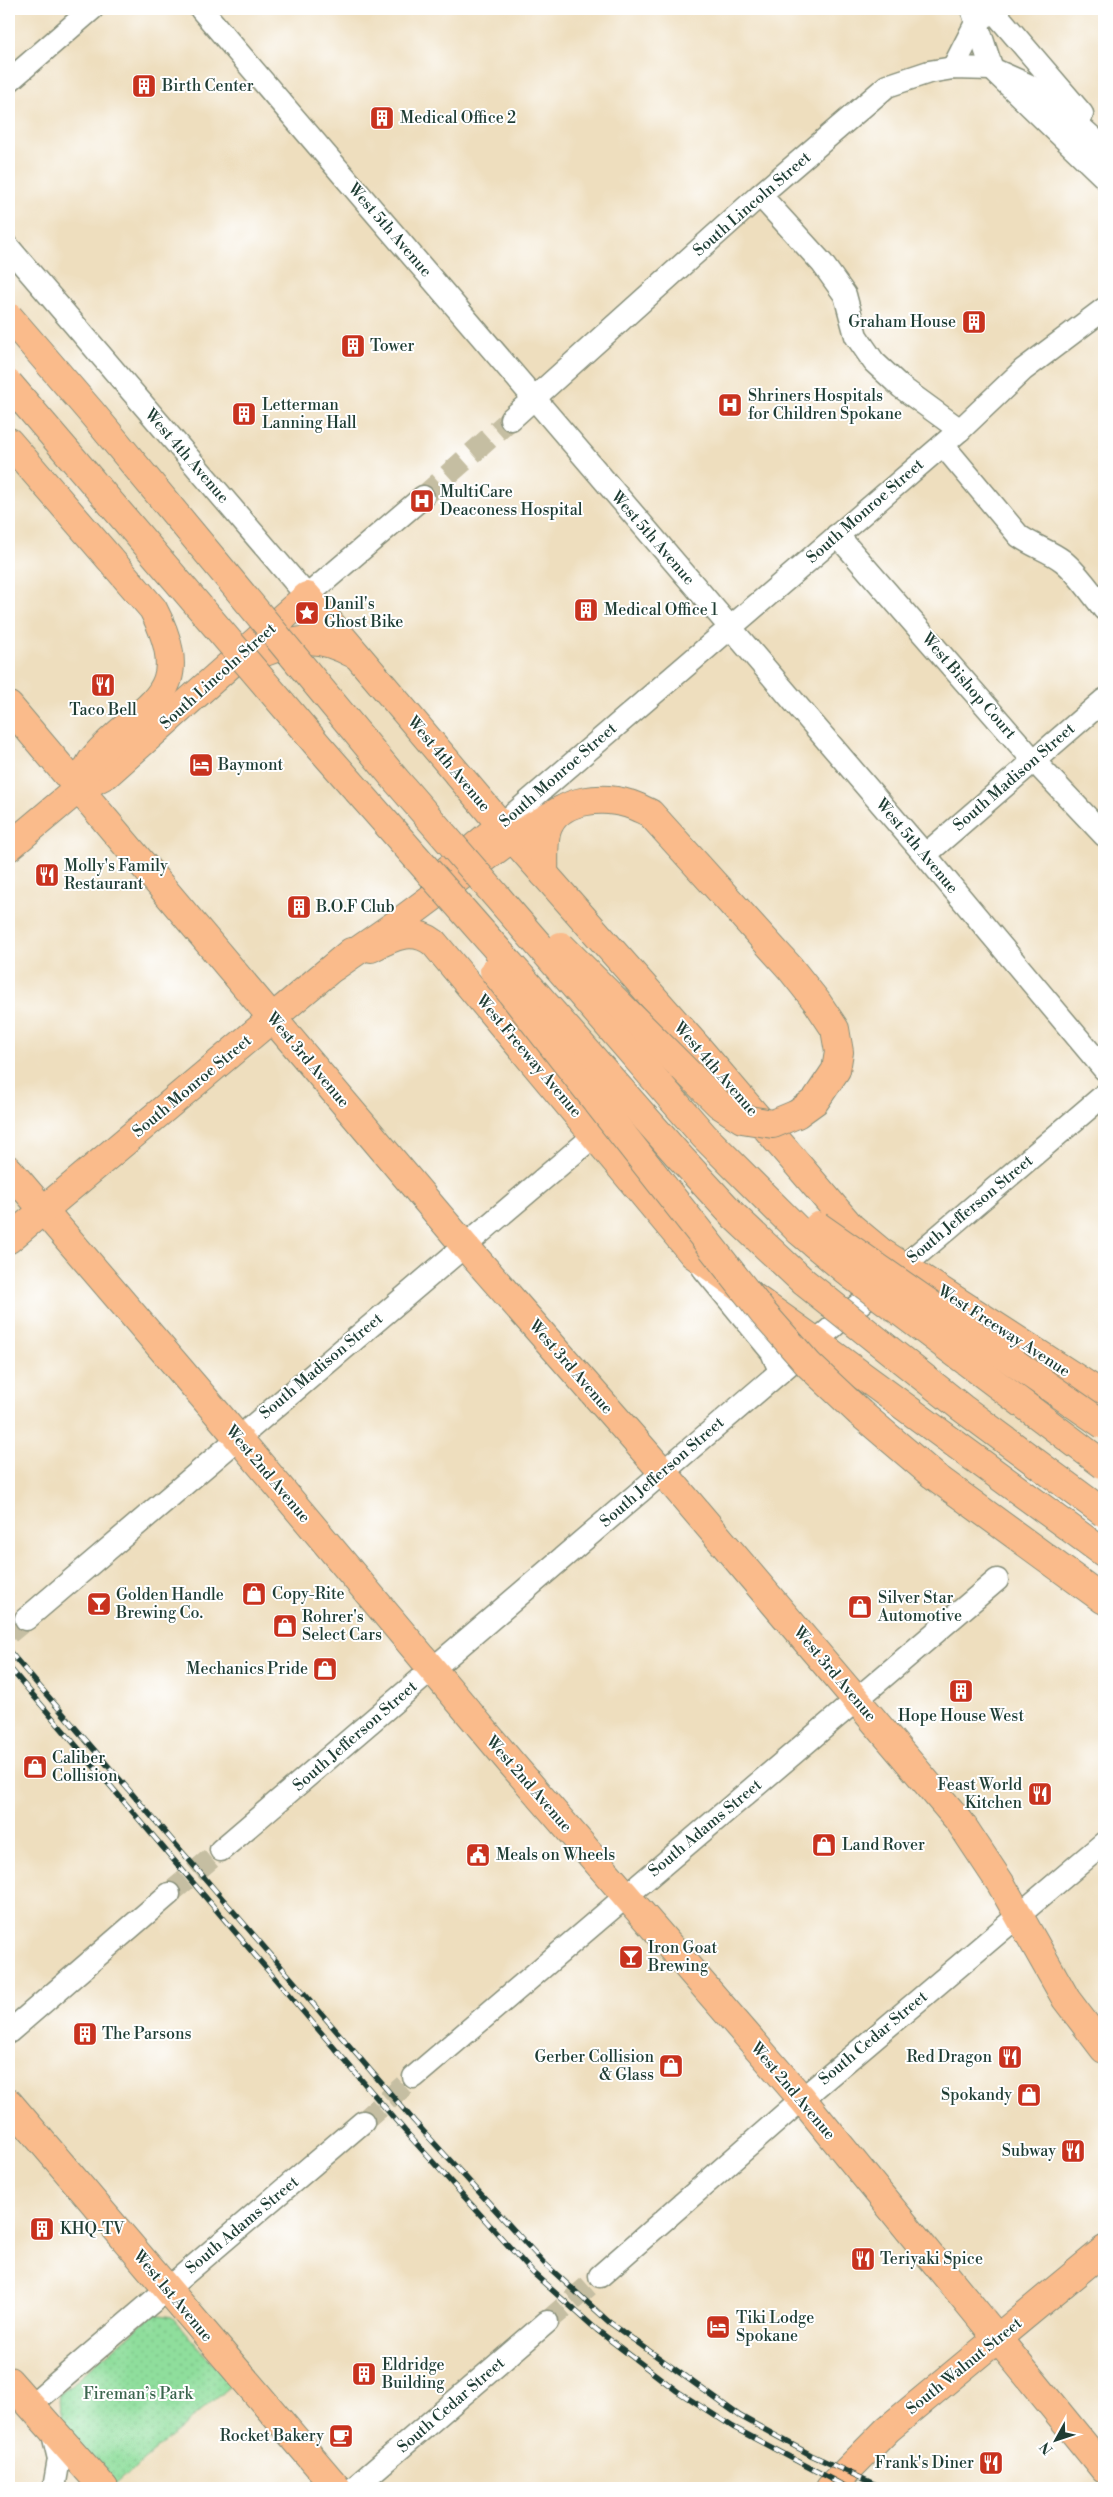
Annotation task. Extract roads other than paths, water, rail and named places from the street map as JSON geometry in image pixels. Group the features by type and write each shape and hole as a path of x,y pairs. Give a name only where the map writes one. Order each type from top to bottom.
{"main road":[{"path":"9,317 91,412 396,780 704,1136 799,1231 850,1274 1104,1465"},
{"path":"9,384 321,749 677,1154 774,1256 962,1408 1104,1513"},
{"path":"9,442 153,609 166,635 169,662 167,685 153,703 93,759 78,789"},
{"name":"West 4th Avenue","path":"307,596 506,831 698,1048 850,1227 870,1244 903,1266"},
{"name":"South Lincoln Street","path":"9,847 78,789 107,774 307,596"},
{"path":"231,665 280,646 309,639 332,643 356,656"},
{"name":"West 3rd Avenue","path":"9,706 464,1244 662,1471 960,1822 984,1856 1066,1999 1104,2049"},
{"path":"321,749 764,1314 809,1365 860,1413 934,1475 1104,1600"},
{"path":"334,966 402,920 506,831 572,805 602,798 629,804 650,814 699,866 817,1002 835,1029 839,1052 836,1070 823,1091 814,1101 797,1114 773,1124 742,1119 718,1104 396,780"},
{"path":"544,874 549,825 559,813 572,805"},
{"name":"West Freeway Avenue","path":"334,966 382,942 404,934 414,933 429,939 693,1254 1104,1553"},
{"name":"South Monroe Street","path":"9,1239 334,966"},
{"path":"704,1136 773,1194 1104,1425"},
{"name":"West 2nd Avenue","path":"9,1170 238,1437 432,1670 802,2099 1104,2470"},
{"name":"West Freeway Avenue","path":"903,1266 1104,1396"},
{"name":"West 1st Avenue","path":"9,2103 337,2488"},
{"name":"South Walnut Street","path":"830,2488 888,2429 1104,2250"},
{"path":"9,2381 104,2488"},
{"path":"808,2488 888,2429"}],"street":[{"path":"9,81 92,9"},
{"name":"West 5th Avenue","path":"201,9 925,855 1104,1069"},
{"path":"954,68 986,12"},
{"path":"986,12 992,69 1104,177"},
{"path":"986,12 1079,109 1102,147"},
{"name":"South Lincoln Street","path":"511,419 760,195 887,86 929,72 954,68 992,69"},
{"path":"992,69 1028,85 1049,99 1102,147"},
{"path":"760,195 822,264 845,295 856,336 874,362 901,387 960,430"},
{"name":"West 4th Avenue","path":"9,248 307,596"},
{"name":"South Monroe Street","path":"506,831 730,627 943,445 1023,370 1104,308"},
{"path":"943,445 1019,536 1032,546 1055,555 1065,563 1104,609"},
{"name":"South Lincoln Street","path":"307,596 423,497"},
{"name":"West Bishop Court","path":"837,535 1034,761 1104,834"},
{"name":"South Madison Street","path":"925,855 1104,700"},
{"name":"South Jefferson Street","path":"220,1850 1104,1095"},
{"name":"South Madison Street","path":"26,1619 464,1244 595,1135"},
{"name":"West Freeway Avenue","path":"693,1254 769,1347 780,1371"},
{"path":"1067,1371 1104,1388"},
{"name":"South Adams Street","path":"414,2077 997,1580"},
{"name":"South Cedar Street","path":"600,2276 802,2099 1104,1842"},
{"path":"9,2032 169,1894"},
{"name":"South Adams Street","path":"30,2406 363,2122"},
{"name":"South Cedar Street","path":"354,2488 547,2322"},
{"path":"52,2430 59,2459 54,2488"}],"tunnel":[{"path":"423,497 511,419"},
{"path":"9,1633 26,1619"},
{"path":"169,1894 221,1850"},
{"path":"363,2122 414,2077"},
{"path":"547,2322 600,2276"}],"railway":[{"path":"9,1651 414,2121 544,2263 609,2322 740,2416 811,2455 883,2488"},
{"path":"9,1667 405,2131 533,2273 597,2330 677,2391 733,2427 848,2488"}],"place":[{"name":"Birth Center","path":"144,86"},
{"name":"Medical Office 2","path":"382,118"},
{"name":"Graham House","path":"974,322"},
{"name":"Tower","path":"353,346"},
{"name":"Shriners Hospitals for Children Spokane","path":"730,405"},
{"name":"Letterman Lanning Hall","path":"244,414"},
{"name":"MultiCare Deaconess Hospital","path":"422,501"},
{"name":"Medical Office 1","path":"586,610"},
{"name":"Danil's Ghost Bike","path":"307,613"},
{"name":"Taco Bell","path":"103,685"},
{"name":"Baymont","path":"201,765"},
{"name":"Molly's Family Restaurant","path":"47,875"},
{"name":"B.O.F Club","path":"299,907"},
{"name":"Copy-Rite","path":"254,1594"},
{"name":"Golden Handle Brewing Co.","path":"99,1604"},
{"name":"Silver Star Automotive","path":"860,1607"},
{"name":"Rohrer's Select Cars","path":"285,1626"},
{"name":"Mechanics Pride","path":"325,1669"},
{"name":"Hope House West","path":"961,1691"},
{"name":"Caliber Collision","path":"35,1767"},
{"name":"Feast World Kitchen","path":"1040,1794"},
{"name":"Land Rover","path":"824,1845"},
{"name":"Meals on Wheels","path":"478,1855"},
{"name":"Iron Goat Brewing","path":"631,1957"},
{"name":"The Parsons","path":"85,2034"},
{"name":"Red Dragon","path":"1010,2057"},
{"name":"Gerber Collision & Glass","path":"671,2066"},
{"name":"Spokandy","path":"1029,2095"},
{"name":"Subway","path":"1073,2151"},
{"name":"KHQ-TV","path":"42,2229"},
{"name":"Teriyaki Spice","path":"863,2259"},
{"name":"Tiki Lodge Spokane","path":"718,2327"},
{"name":"Eldridge Building","path":"364,2374"},
{"name":"Rocket Bakery","path":"341,2436"},
{"name":"Frank's Diner","path":"991,2463"}],"park label":[{"name":"Fireman’s Park","path":"138,2394"}]}
